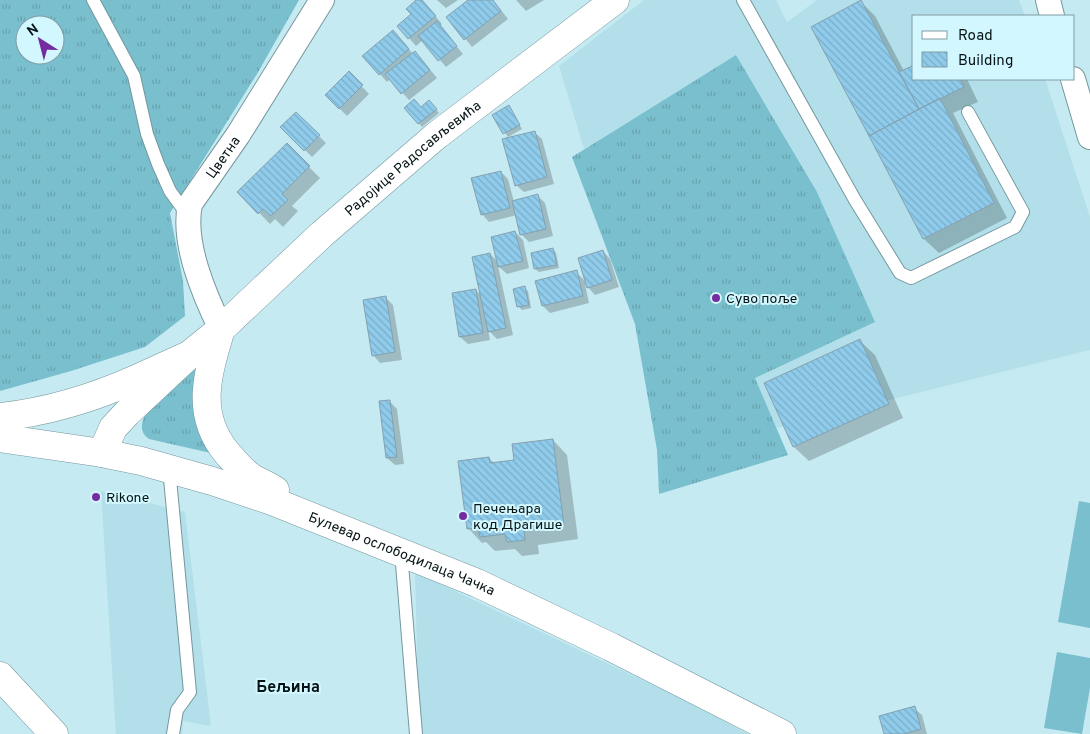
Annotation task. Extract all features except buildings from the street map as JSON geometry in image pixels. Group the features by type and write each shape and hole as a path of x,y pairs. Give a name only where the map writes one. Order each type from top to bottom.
{"main road":[{"name":"Радојице Радосављевића","path":"189,356 221,329 322,234 410,158 476,105 615,0"},
{"path":"221,329 206,387 210,425 222,448 241,469 251,477 285,496 307,515"},
{"path":"0,417 32,413 89,397 189,356"},
{"path":"102,453 113,428 119,420 189,356"},
{"name":"Булевар ослободилаца Чачка","path":"0,438 102,453 169,468 249,493 401,552 518,602 782,734"},
{"path":"0,676 54,734"}],"street":[{"name":"Цветна","path":"221,329 207,297 194,258 188,216 194,196 219,164 238,135 322,0"},
{"path":"1048,0 1052,15"},
{"path":"1080,87 1090,136"}],"lane":[{"path":"93,0 134,76 148,134 158,164 170,191 188,216"},
{"path":"743,0 855,200 900,272 911,278 1015,227 1023,212 968,112"},
{"path":"169,468 190,692 178,710 173,734"},
{"path":"401,552 416,734"}],"shaded area":[{"path":"644,0 776,0 787,22 817,0 1019,0 1025,15 912,15 912,80 1045,80 1090,217 1090,350 777,428 755,378 816,189 736,55 584,149 559,66"},
{"path":"101,491 185,512 211,726 183,721 182,734 116,734"},
{"path":"415,572 695,705 748,734 419,734"}],"green space":[{"path":"0,0 299,0 257,74 170,213 183,281 185,316 145,347 0,391"},
{"path":"736,55 816,190 875,322 755,378 788,455 659,494 657,450 635,324 572,157"},
{"path":"197,368 215,454 149,439 142,431 143,421 157,400"},
{"path":"1079,501 1090,503 1090,628 1058,622"},
{"path":"1057,652 1090,658 1090,688 1082,734 1044,728"}],"place":[{"name":"Суво поље","path":"716,298"},
{"name":"Rikone","path":"96,497"},
{"name":"Печењара код Драгише","path":"463,516"}],"district":[{"name":"Бељина","path":"288,686"}]}
